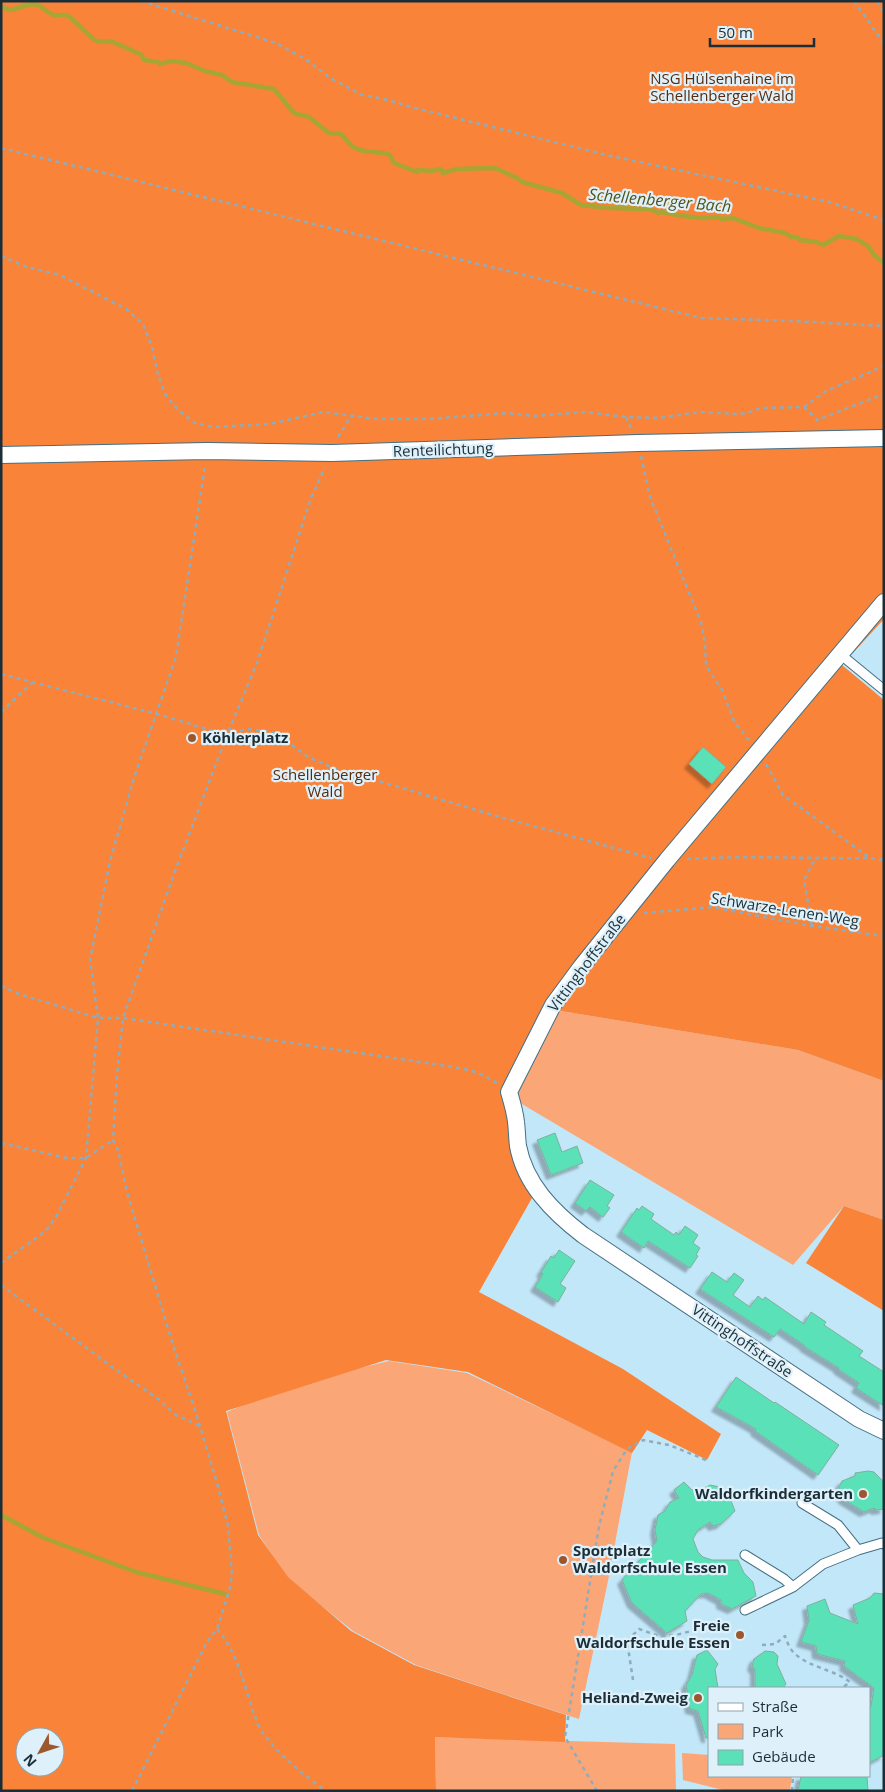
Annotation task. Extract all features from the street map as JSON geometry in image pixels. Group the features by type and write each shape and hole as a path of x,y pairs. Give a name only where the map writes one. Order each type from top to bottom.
{"street":[{"name":"Renteilichtung","path":"1,455 207,451 332,453 638,443 884,438"},
{"name":"Vittinghoffstraße","path":"884,602 758,751 581,967 553,1006 509,1092 514,1108 518,1144 522,1160 534,1185 546,1202 564,1221 859,1419 884,1431"}],"lane":[{"path":"840,654 884,690"},
{"path":"802,1503 838,1525 858,1550"},
{"path":"745,1610 793,1587 823,1564 858,1550 883,1543"},
{"path":"745,1555 784,1579 793,1587"}],"path":[{"path":"141,1 276,43 306,60 330,78 362,95 610,156 829,202 884,220"},
{"path":"854,1 884,43"},
{"path":"878,1 884,12"},
{"path":"1,148 701,318 884,326"},
{"path":"1,256 27,267 60,275 126,309 143,324 152,347 158,375 165,394 178,410 196,423 212,427 268,424 324,412 376,419 427,420 508,413 534,416 585,412 626,417 658,418 700,412 737,414 761,408 804,407 826,391 884,366"},
{"path":"804,407 817,420 884,394"},
{"path":"132,1791 207,1642 217,1629 230,1588 232,1575 228,1526 217,1483 173,1345 128,1192 118,1150 113,1140 123,1018 174,874 227,735 257,663 311,498 335,443 351,416"},
{"path":"626,417 638,443 650,497 701,622 705,643 706,666 722,690 735,723 758,751 783,795 870,858"},
{"path":"1,1263 39,1236 48,1227 57,1215 86,1158 98,1018 90,960 110,861 135,774 176,657 212,427"},
{"path":"1,674 157,714 227,735 246,729 268,731 278,735 308,757 334,768 500,817 651,858 668,860 730,856 814,859 870,858 884,860"},
{"path":"1,712 32,682"},
{"path":"812,926 804,880 814,859"},
{"name":"Schwarze-Lenen-Weg","path":"622,915 712,907 812,926 884,936"},
{"path":"1,986 19,994 98,1018 123,1018 475,1071 485,1075 509,1092"},
{"path":"1,1143 67,1158 86,1158 113,1140"},
{"path":"1,1285 157,1398 176,1415 200,1426"},
{"path":"597,1791 565,1737 599,1526 613,1471 627,1449 644,1440 669,1445 706,1460"},
{"path":"217,1629 225,1638 233,1653 260,1729 289,1760 326,1791"},
{"path":"633,1680 627,1641 639,1629 659,1636 699,1629"},
{"path":"762,1646 775,1644 785,1636 792,1652 808,1663 841,1676 850,1682 843,1687"},
{"path":"792,1791 793,1777"}],"green space":[{"name":"Schellenberger Wald","path":"1,1 884,1 884,619 842,665 884,700 884,1081 798,1050 555,1010 505,1094 532,1198 479,1292 623,1369 721,1434 707,1460 647,1430 632,1453 468,1372 386,1360 226,1411 258,1535 288,1577 351,1631 414,1665 566,1715 565,1742 435,1737 436,1791 1,1791"},
{"path":"555,1010 798,1050 884,1081 884,1220 844,1206 793,1265 505,1094"},
{"path":"844,1206 884,1220 884,1311 806,1263"},
{"path":"389,1361 467,1373 632,1452 608,1581 579,1719 416,1665 353,1631 287,1578 259,1535 227,1412 293,1384"},
{"path":"435,1737 675,1744 676,1791 436,1791"},
{"path":"682,1753 708,1755 708,1777 792,1777 790,1791 727,1791 683,1780"}],"building":[{"path":"703,747 726,767 712,784 689,764"},
{"path":"555,1133 562,1152 577,1146 583,1163 551,1175 537,1140"},
{"path":"590,1180 614,1195 607,1206 610,1208 603,1217 590,1207 586,1211 575,1203"},
{"path":"642,1206 654,1214 651,1219 674,1235 676,1232 679,1235 685,1226 698,1235 693,1243 700,1248 696,1255 698,1256 690,1268 648,1241 644,1248 621,1232 637,1208 639,1210"},
{"path":"559,1250 575,1261 560,1284 566,1288 558,1302 535,1287 543,1274 541,1272 551,1256 554,1258"},
{"path":"712,1272 727,1282 734,1273 744,1280 733,1295 750,1307 758,1296 763,1300 765,1297 804,1324 811,1312 826,1322 824,1325 863,1351 859,1356 884,1372 884,1406 856,1388 859,1383 839,1368 780,1329 774,1337 700,1289"},
{"path":"736,1377 839,1445 818,1475 755,1431 756,1429 716,1407"},
{"name":"Waldorfkindergarten","path":"874,1472 884,1482 884,1509 876,1510 874,1508 864,1512 843,1499 839,1487 842,1481 855,1476 855,1473"},
{"path":"684,1482 692,1490 703,1489 710,1485 720,1487 724,1493 728,1493 735,1511 721,1524 713,1526 710,1522 698,1530 693,1539 698,1552 703,1557 712,1560 738,1560 744,1573 753,1582 756,1596 732,1609 721,1604 721,1600 708,1593 701,1594 685,1611 687,1621 667,1633 632,1603 622,1580 657,1541 655,1530 658,1515 665,1511 670,1502 679,1498 674,1490"},
{"path":"874,1593 884,1594 884,1755 870,1762 870,1708 874,1688 844,1666 845,1661 817,1654 816,1646 801,1642 809,1620 807,1606 825,1599 830,1613 858,1624 853,1605 870,1598"},
{"name":"Heliand-Zweig","path":"707,1650 718,1664 715,1669 718,1687 708,1687 708,1738 706,1738 698,1711 690,1709 686,1685 692,1675 697,1655"},
{"path":"765,1651 774,1652 778,1656 777,1664 786,1684 784,1687 755,1687 755,1670 752,1666 754,1659"},
{"path":"801,1777 867,1777 868,1791 798,1791"}],"waterway":[{"name":"Schellenberger Bach","path":"1,7 11,10 31,4 38,5 53,15 67,15 97,41 113,42 142,55 144,60 160,64 171,61 186,63 205,71 222,75 232,82 274,89 294,113 309,117 329,133 341,134 355,148 390,155 394,163 417,172 418,170 431,171 441,169 443,173 457,169 495,168 522,182 562,193 581,205 649,209 659,213 699,218 733,218 759,228 785,233 800,240 823,245 839,236 857,239 869,247 874,255 884,263"},
{"path":"1,1515 44,1538 136,1572 225,1594"}],"place":[{"name":"Köhlerplatz","path":"192,738"},
{"name":"Waldorfkindergarten","path":"863,1494"},
{"name":"Sportplatz Waldorfschule Essen","path":"563,1560"},
{"name":"Freie Waldorfschule Essen","path":"740,1635"},
{"name":"Heliand-Zweig","path":"698,1698"}],"park label":[{"name":"NSG Hülsenhaine im Schellenberger Wald","path":"722,88"}]}
